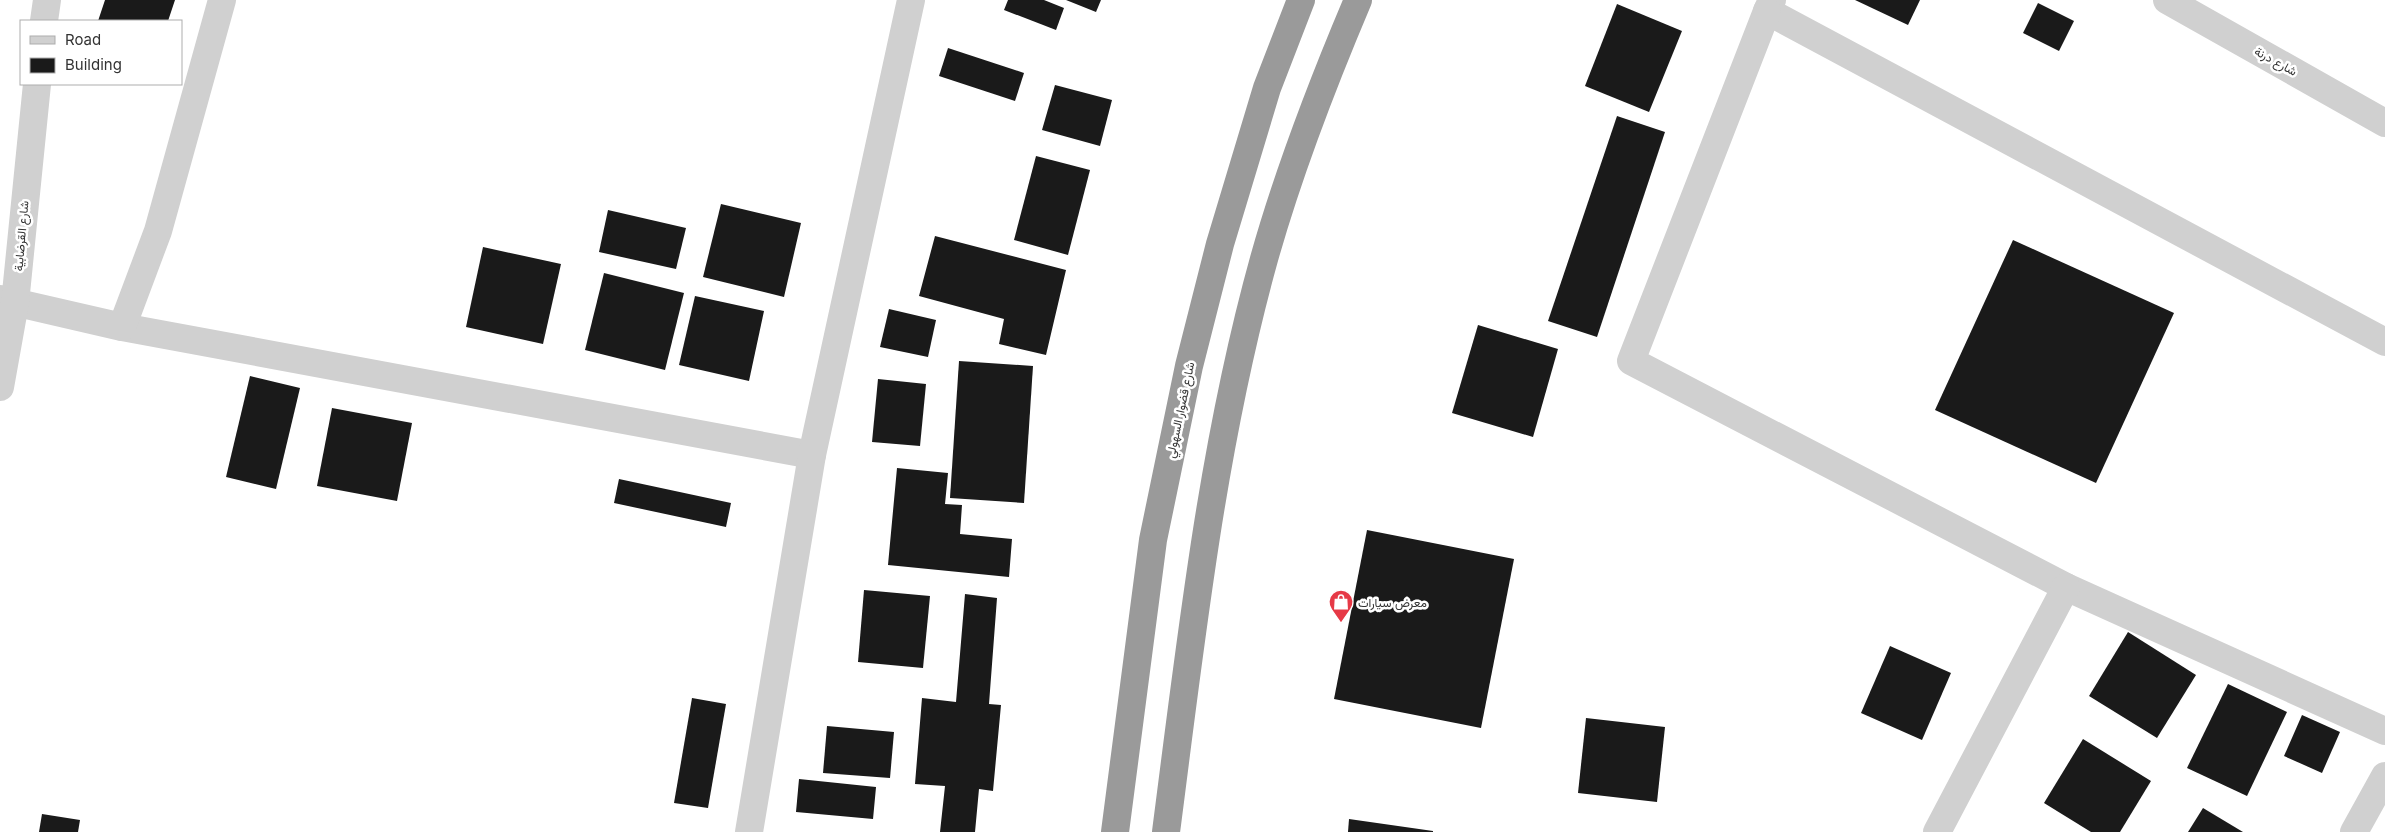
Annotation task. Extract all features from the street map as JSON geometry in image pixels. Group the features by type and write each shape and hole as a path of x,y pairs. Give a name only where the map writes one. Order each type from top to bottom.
{"highway":[{"name":"شارع قضوار السهولي","path":"1115,832 1153,540 1189,366 1220,244 1267,88 1301,0"},
{"path":"1166,832 1204,549 1228,411 1264,260 1291,172 1319,91 1358,0"}],"street":[{"path":"44,20 47,0"},
{"path":"122,327 158,231 222,0"},
{"path":"749,832 812,455 911,0"},
{"name":"شارع درنة","path":"2167,0 2385,123"},
{"path":"2385,342 1769,5 1631,361 2066,587 2385,731"},
{"name":"شارع القرضابية","path":"0,387 7,301 37,85"},
{"path":"7,301 122,327 812,455"},
{"path":"1937,832 2066,587"},
{"path":"2354,832 2385,776"}],"building":[{"path":"105,0 175,0 168,20 98,20"},
{"path":"1008,0 1044,0 1064,8 1056,30 1004,10"},
{"path":"1066,0 1101,0 1096,12"},
{"path":"1855,0 1920,0 1908,25"},
{"path":"2038,3 2074,21 2059,51 2023,33"},
{"path":"1617,4 1682,31 1649,112 1585,86"},
{"path":"948,48 1024,73 1015,101 939,76"},
{"path":"1055,85 1112,100 1100,146 1042,130"},
{"path":"1617,116 1665,132 1597,337 1548,321"},
{"path":"1036,156 1090,170 1068,255 1014,240"},
{"path":"721,204 801,223 784,297 703,277"},
{"path":"608,210 686,228 676,269 599,252"},
{"path":"935,236 1066,270 1046,355 999,344 1004,319 919,296"},
{"path":"2013,240 2174,313 2096,483 1935,410"},
{"path":"483,247 561,264 543,344 466,327"},
{"path":"604,273 684,293 665,370 585,350"},
{"path":"695,296 764,311 749,381 679,365"},
{"path":"889,309 936,320 928,357 880,347"},
{"path":"1478,325 1558,349 1533,437 1452,413"},
{"path":"959,361 1033,366 1024,503 950,498"},
{"path":"250,376 300,388 276,489 226,477"},
{"path":"878,379 926,384 920,446 872,442"},
{"path":"332,408 412,423 397,501 317,486"},
{"path":"897,468 948,473 945,504 962,505 960,534 1012,539 1009,577 888,565"},
{"path":"619,479 731,503 726,527 614,503"},
{"path":"1367,530 1514,559 1481,728 1334,699"},
{"path":"864,590 930,596 923,668 858,662"},
{"path":"965,594 997,598 989,704 1001,705 993,791 979,789 975,832 940,832 945,786 915,784 922,698 956,702"},
{"path":"2128,632 2196,675 2157,738 2089,696"},
{"path":"1890,646 1951,673 1922,740 1861,713"},
{"path":"2228,684 2287,712 2247,796 2187,768"},
{"path":"692,698 726,704 708,808 674,803"},
{"path":"2302,715 2340,732 2322,773 2284,756"},
{"path":"1586,718 1665,727 1657,802 1578,793"},
{"path":"827,726 894,732 890,778 823,773"},
{"path":"2083,739 2151,781 2120,832 2091,832 2044,803"},
{"path":"799,779 876,787 873,819 796,812"},
{"path":"2203,808 2243,832 2188,832"},
{"path":"42,814 80,820 78,832 39,832"},
{"path":"1349,819 1433,831 1433,832 1348,832"}],"place":[{"name":"معرض سيارات","path":"1341,623"}]}
